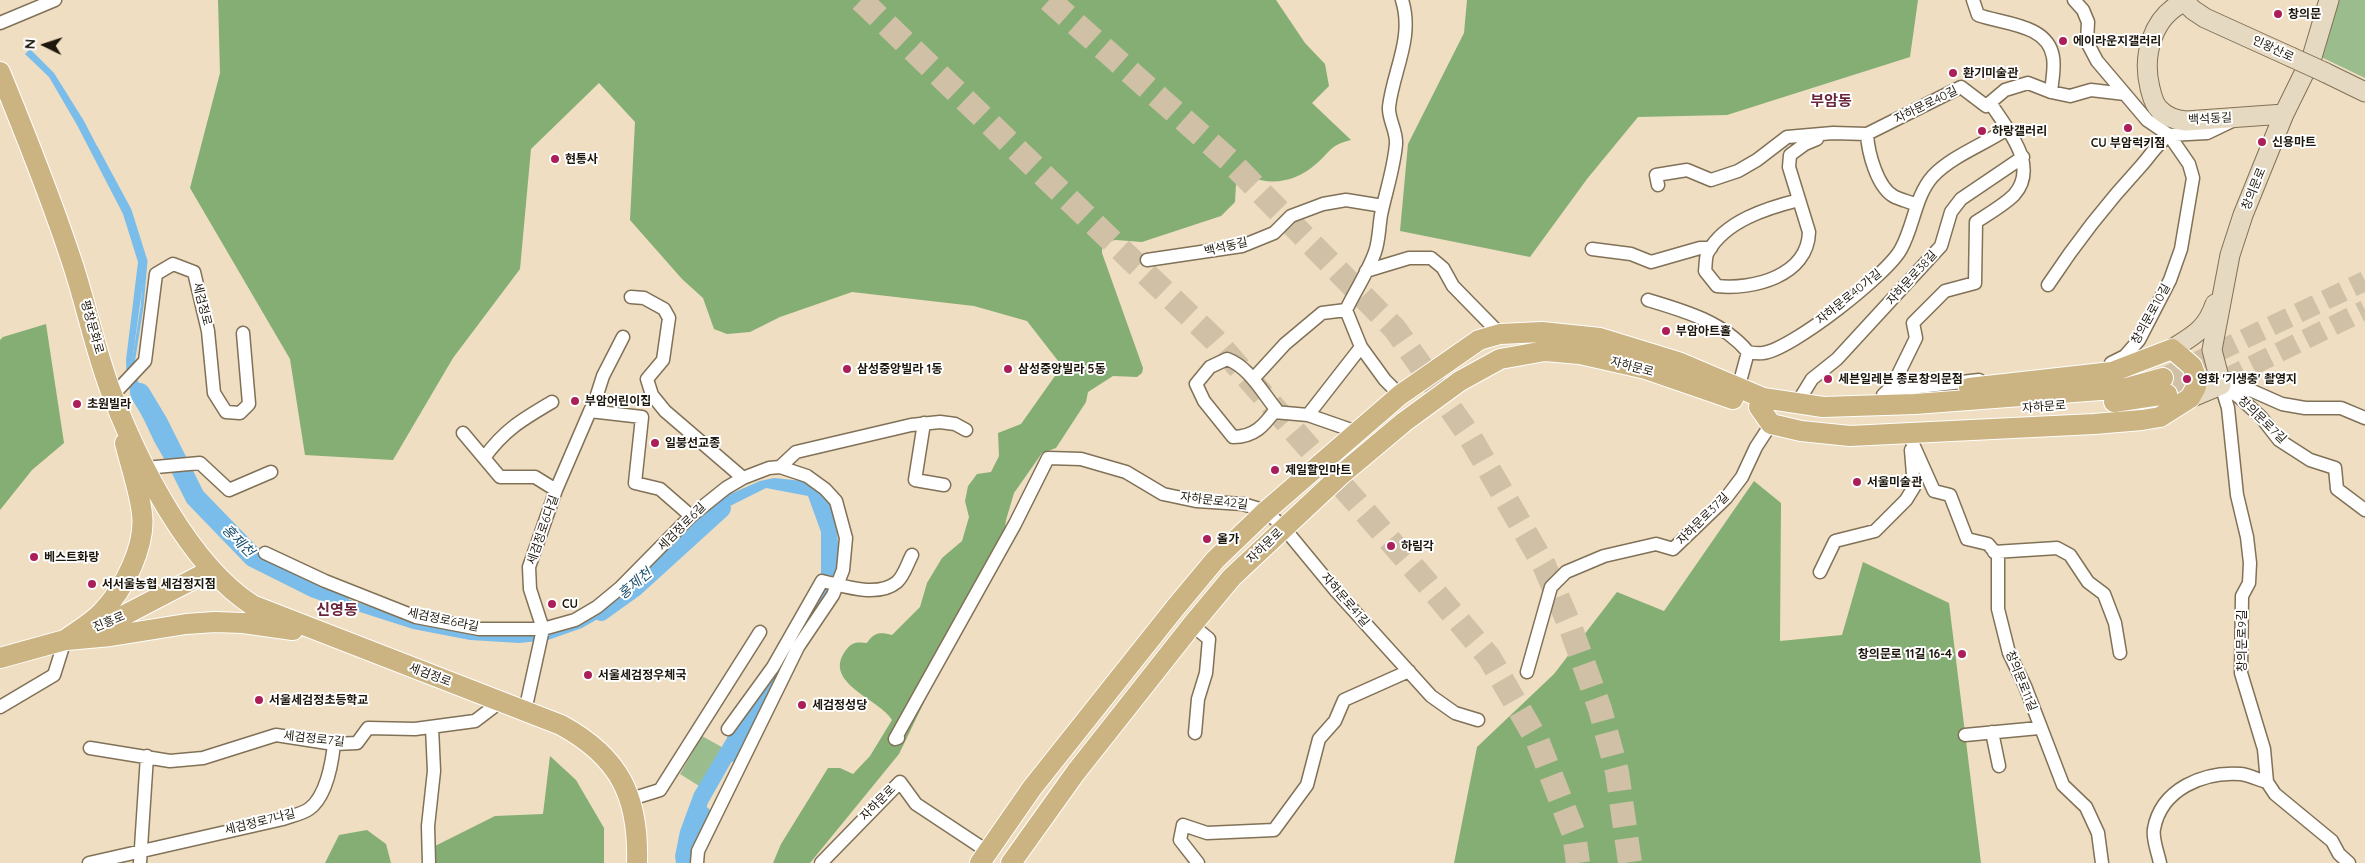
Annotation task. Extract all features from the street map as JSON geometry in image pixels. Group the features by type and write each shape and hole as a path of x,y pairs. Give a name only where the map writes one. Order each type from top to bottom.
{"main road":[{"name":"평창문화로","path":"0,72 44,180 78,279 114,399 146,468 183,531 211,570"},
{"name":"자하문로","path":"984,857 1032,788 1174,608 1215,560 1266,512 1400,395 1461,350 1479,340 1500,334 1542,332 1600,338 1678,362 1763,398 1823,407 1915,404 2165,386 2107,403 1888,418 1809,416 1759,407 1646,369 1580,354 1545,351 1500,359 1460,381 1404,422 1284,528 1232,578 1192,625 1076,772 1011,863"},
{"path":"1759,407 1771,424 1801,431 1850,436 1909,437 2142,420 2160,417 2190,398 2196,387 2196,377 2192,366 2172,349 2112,372 1840,399 1823,407"},
{"path":"65,640 102,612 128,576 138,551 141,537 142,513 114,399"},
{"name":"진흥로","path":"0,658 65,640 127,615 211,570"},
{"name":"세검정로","path":"211,570 234,594 252,605 561,725 589,743 613,768 630,800 636,821 637,863"},
{"path":"65,640 112,636 186,624 215,622 243,623 332,636"}],"street":[{"path":"0,23 55,0"},
{"path":"1346,310 1376,251 1383,206 1395,156 1396,135 1389,110 1395,79 1401,64 1405,35 1406,12 1402,0"},
{"path":"1973,0 1978,15 1994,21 2032,29 2051,47 2054,58 2052,92"},
{"path":"2048,285 2106,203 2143,164 2155,146 2169,136 2147,120 2097,61 2087,42 2088,22 2083,10 2074,0"},
{"name":"창의문로","path":"2221,385 2212,350 2230,256 2243,214 2284,114 2312,57 2329,0"},
{"name":"백석동길","path":"2184,1 2166,14 2150,44 2147,72 2154,103 2160,111 2173,119 2186,121 2284,114"},
{"name":"인왕산로","path":"2184,1 2205,18 2365,92"},
{"path":"1890,395 1916,338 1913,323 1945,291 1975,283 1976,222 2014,194 2025,174 2023,158 1991,104 2005,90 2028,83 2052,92 2070,96 2091,90 2125,94"},
{"name":"자하문로40길","path":"1658,185 1656,175 1687,170 1711,180 1738,170 1757,160 1786,137 1833,133 1867,134 1962,87 1986,106 1991,104"},
{"name":"백석동길","path":"2169,136 2207,133 2239,118"},
{"name":"자하문로40가길","path":"1748,352 1763,354 1789,342 1847,300 1886,268 1901,250 1913,222 1917,205 1932,177 1944,166 2007,130"},
{"name":"자하문로40길","path":"1799,200 1760,213 1724,232 1707,253 1705,271 1716,286 1736,288 1766,280 1791,270 1809,242 1809,232 1789,167 1790,155 1805,144 1833,133"},
{"path":"1867,134 1868,152 1878,177 1893,196 1917,205"},
{"name":"창의문로10길","path":"1890,395 1910,388 2104,366 2125,356 2139,340 2170,280 2181,249 2193,178 2189,164 2169,136"},
{"name":"자하문로38길","path":"1796,404 1812,380 1837,359 1941,246 1951,212 1961,199 2023,158"},
{"name":"백석동길","path":"1147,260 1242,246 1274,232 1291,216 1322,204 1346,200 1373,202 1383,206"},
{"path":"1592,249 1631,254 1651,262 1700,248 1711,248"},
{"path":"1366,271 1409,258 1431,258 1443,268 1453,286 1500,334"},
{"name":"세검정로","path":"114,399 127,380 145,361 156,274 173,264 194,272 208,331 214,393 226,412 240,413 249,404 243,333"},
{"path":"2172,349 2199,332 2212,315 2215,303 2222,296"},
{"path":"631,298 644,298 664,309 669,318 663,360 647,379 652,394 665,411 743,478"},
{"path":"1648,300 1688,312 1709,321 1738,340 1748,352 1738,389"},
{"path":"1346,310 1362,347 1385,380 1400,395"},
{"path":"1253,379 1285,344 1322,313 1346,310"},
{"name":"세검정로6다길","path":"543,629 530,589 529,567 556,490 595,401 603,376 623,337"},
{"path":"1308,415 1362,347"},
{"path":"1228,359 1237,362 1253,379 1276,409 1268,421 1247,437 1233,437 1204,401 1196,384 1210,367 1228,359"},
{"path":"2190,398 2221,385 2239,385 2282,404 2306,408 2341,408 2365,418"},
{"name":"창의문로7길","path":"2221,385 2239,396 2261,417 2279,440 2310,460 2334,468 2337,489 2365,510"},
{"name":"창의문로9길","path":"2221,385 2228,408 2237,495 2247,537 2250,563 2249,583 2242,596 2241,673 2264,749 2267,782"},
{"path":"484,458 515,423 552,402"},
{"path":"590,410 642,417 635,483 660,489 690,516"},
{"path":"1274,412 1308,415 1357,432"},
{"path":"924,423 916,480 944,485"},
{"path":"697,863 698,851 761,718 798,647 839,585 844,564 846,538 836,501 825,489 807,476 780,467 796,452 924,423 955,424 966,430"},
{"name":"자하문로37길","path":"1527,672 1551,587 1566,572 1604,556 1656,544 1672,549 1699,526 1742,477 1756,447 1771,424"},
{"name":"세검정로6다길","path":"463,433 500,477 535,477 556,490"},
{"path":"1909,437 1934,491 1950,495 1967,539 1988,544 1994,552 2057,548 2070,555 2088,582 2104,594 2115,623 2120,653"},
{"path":"1820,572 1835,541 1875,531 1906,500 1914,487 1909,437"},
{"name":"자하문로42길","path":"898,738 895,739 1015,524 1048,458 1081,460 1126,472 1163,494 1196,501 1243,504 1266,512"},
{"path":"146,468 200,463 229,490 272,472"},
{"name":"세검정로6길","path":"543,629 574,620 597,607 620,588 690,516 726,488 743,478 769,468 780,467"},
{"name":"자하문로41길","path":"1266,512 1284,528 1336,591 1431,696 1455,713 1478,720"},
{"name":"창의문로11길","path":"1994,552 1998,556 1998,609 2009,654 2025,686 2039,728 2063,785 2086,807 2098,833 2102,863"},
{"name":"세검정로6라길","path":"265,553 325,581 416,617 479,629 543,629"},
{"path":"728,729 773,667 822,581 880,590 898,582 912,555"},
{"path":"1192,625 1209,639 1206,673 1198,699 1194,733"},
{"path":"525,711 543,629"},
{"path":"630,800 660,790 760,632"},
{"path":"0,707 54,675 65,640"},
{"path":"1198,863 1180,840 1183,825 1207,833 1274,830 1307,784 1319,739 1335,721 1344,700 1409,671"},
{"name":"세검정로7길","path":"90,748 170,761 203,758 276,735 334,744 357,743 368,728 432,727 475,720 500,702"},
{"path":"429,863 428,826 434,771 432,727"},
{"path":"1965,735 2039,728"},
{"path":"1992,732 1999,766"},
{"name":"세검정로7나길","path":"89,863 283,819 310,808 321,792 332,766 334,744"},
{"path":"140,863 147,756"},
{"path":"2160,863 2154,830 2164,802 2186,784 2209,778 2241,774 2267,782 2275,794 2332,840 2340,854 2349,863"},
{"name":"자하문로","path":"821,863 900,782 916,804 984,857"}],"green space":[{"path":"218,0 1276,0 1305,43 1325,64 1329,86 1312,103 1351,140 1335,146 1309,170 1293,178 1267,181 1250,177 1236,184 1235,202 1221,216 1142,242 1116,240 1102,242 1102,253 1143,368 1142,373 1137,377 1113,376 1088,392 1086,402 1056,448 1042,453 1014,493 1006,520 1004,537 899,754 810,863 773,863 781,844 828,768 840,768 853,774 870,756 892,720 886,712 855,690 846,681 841,672 840,662 846,650 855,643 867,643 878,634 892,635 920,607 927,583 942,558 962,541 969,517 965,501 968,486 977,474 991,472 999,456 998,433 1021,424 1062,366 1027,321 974,306 852,292 780,317 750,332 727,334 714,329 703,298 682,279 630,220 635,122 599,83 531,149 520,269 453,358 393,460 305,455 290,359 190,188 220,73"},
{"path":"1467,0 1918,0 1910,57 1727,115 1638,117 1587,179 1530,257 1400,231 1408,144 1464,33"},
{"path":"2338,0 2365,0 2365,78 2321,57"},
{"path":"46,324 64,443 32,470 0,510 0,340 3,337"},
{"path":"1754,481 1781,503 1780,641 1842,635 1863,562 1949,603 1981,863 1454,863 1477,747 1554,674 1617,592 1664,611"},
{"path":"702,736 727,750 704,789 680,774"},
{"path":"550,756 576,780 604,828 604,863 426,863 435,846 495,816 543,814"},
{"path":"367,830 386,844 391,863 325,863 339,835"}],"water":[{"name":"홍제천","path":"30,49 54,73 84,121 130,210 146,261 132,362 138,381 164,440 187,477 217,521 253,557 315,588 415,622 479,634 566,621 599,603 689,522 728,495 760,481 774,478 803,481 826,495 835,512 839,552 834,582 813,621 764,693 749,708 745,738 708,803 689,851 690,863 676,863 675,856 680,831 694,793 727,738 734,709 769,665 821,578 821,532 808,496 766,488 722,510 688,534 642,575 603,616 582,628 548,640 519,643 470,640 413,629 313,597 250,566 210,526 177,481 155,443 127,384 126,360 138,262 123,214 77,125 49,77 25,54"}],"waterway":[{"path":"96,147 130,210 146,261 142,307 133,364"},
{"name":"홍제천","path":"140,393 158,423 195,497 253,557 315,588 339,597"},
{"name":"홍제천","path":"601,611 633,588 721,508"},
{"name":"홍제천","path":"734,752 796,640"},
{"name":"홍제천","path":"690,863 696,824 701,815"}],"tunnel":[{"path":"861,0 1215,340 1489,657 1538,742 1574,834 1578,863"},
{"path":"1049,0 1229,160 1395,329 1469,435 1544,565 1570,626 1600,709 1617,772 1630,863"},
{"path":"2163,378 2365,281"},
{"path":"2167,394 2229,377 2365,310"}],"place":[{"name":"창의문","path":"2278,14"},
{"name":"에이라운지갤러리","path":"2063,41"},
{"name":"환기미술관","path":"1953,73"},
{"name":"CU 부암럭키점","path":"2128,128"},
{"name":"하랑갤러리","path":"1982,131"},
{"name":"신용마트","path":"2262,142"},
{"name":"현통사","path":"555,159"},
{"name":"부암아트홀","path":"1666,331"},
{"name":"삼성중앙빌라 1동","path":"847,369"},
{"name":"삼성중앙빌라 5동","path":"1008,369"},
{"name":"세븐일레븐 종로창의문점","path":"1828,379"},
{"name":"영화 '기생충' 촬영지","path":"2187,379"},
{"name":"부암어린이집","path":"575,401"},
{"name":"초원빌라","path":"77,404"},
{"name":"일붕선교종","path":"655,443"},
{"name":"제일할인마트","path":"1275,470"},
{"name":"서울미술관","path":"1857,482"},
{"name":"올가","path":"1207,539"},
{"name":"하림각","path":"1391,546"},
{"name":"베스트화랑","path":"34,557"},
{"name":"서서울농협 세검정지점","path":"92,584"},
{"name":"CU","path":"552,604"},
{"name":"창의문로 11길 16-4","path":"1962,654"},
{"name":"서울세검정우체국","path":"588,675"},
{"name":"서울세검정초등학교","path":"259,700"},
{"name":"세검정성당","path":"802,705"}],"district":[{"name":"부암동","path":"1831,101"},
{"name":"신영동","path":"337,610"}]}
